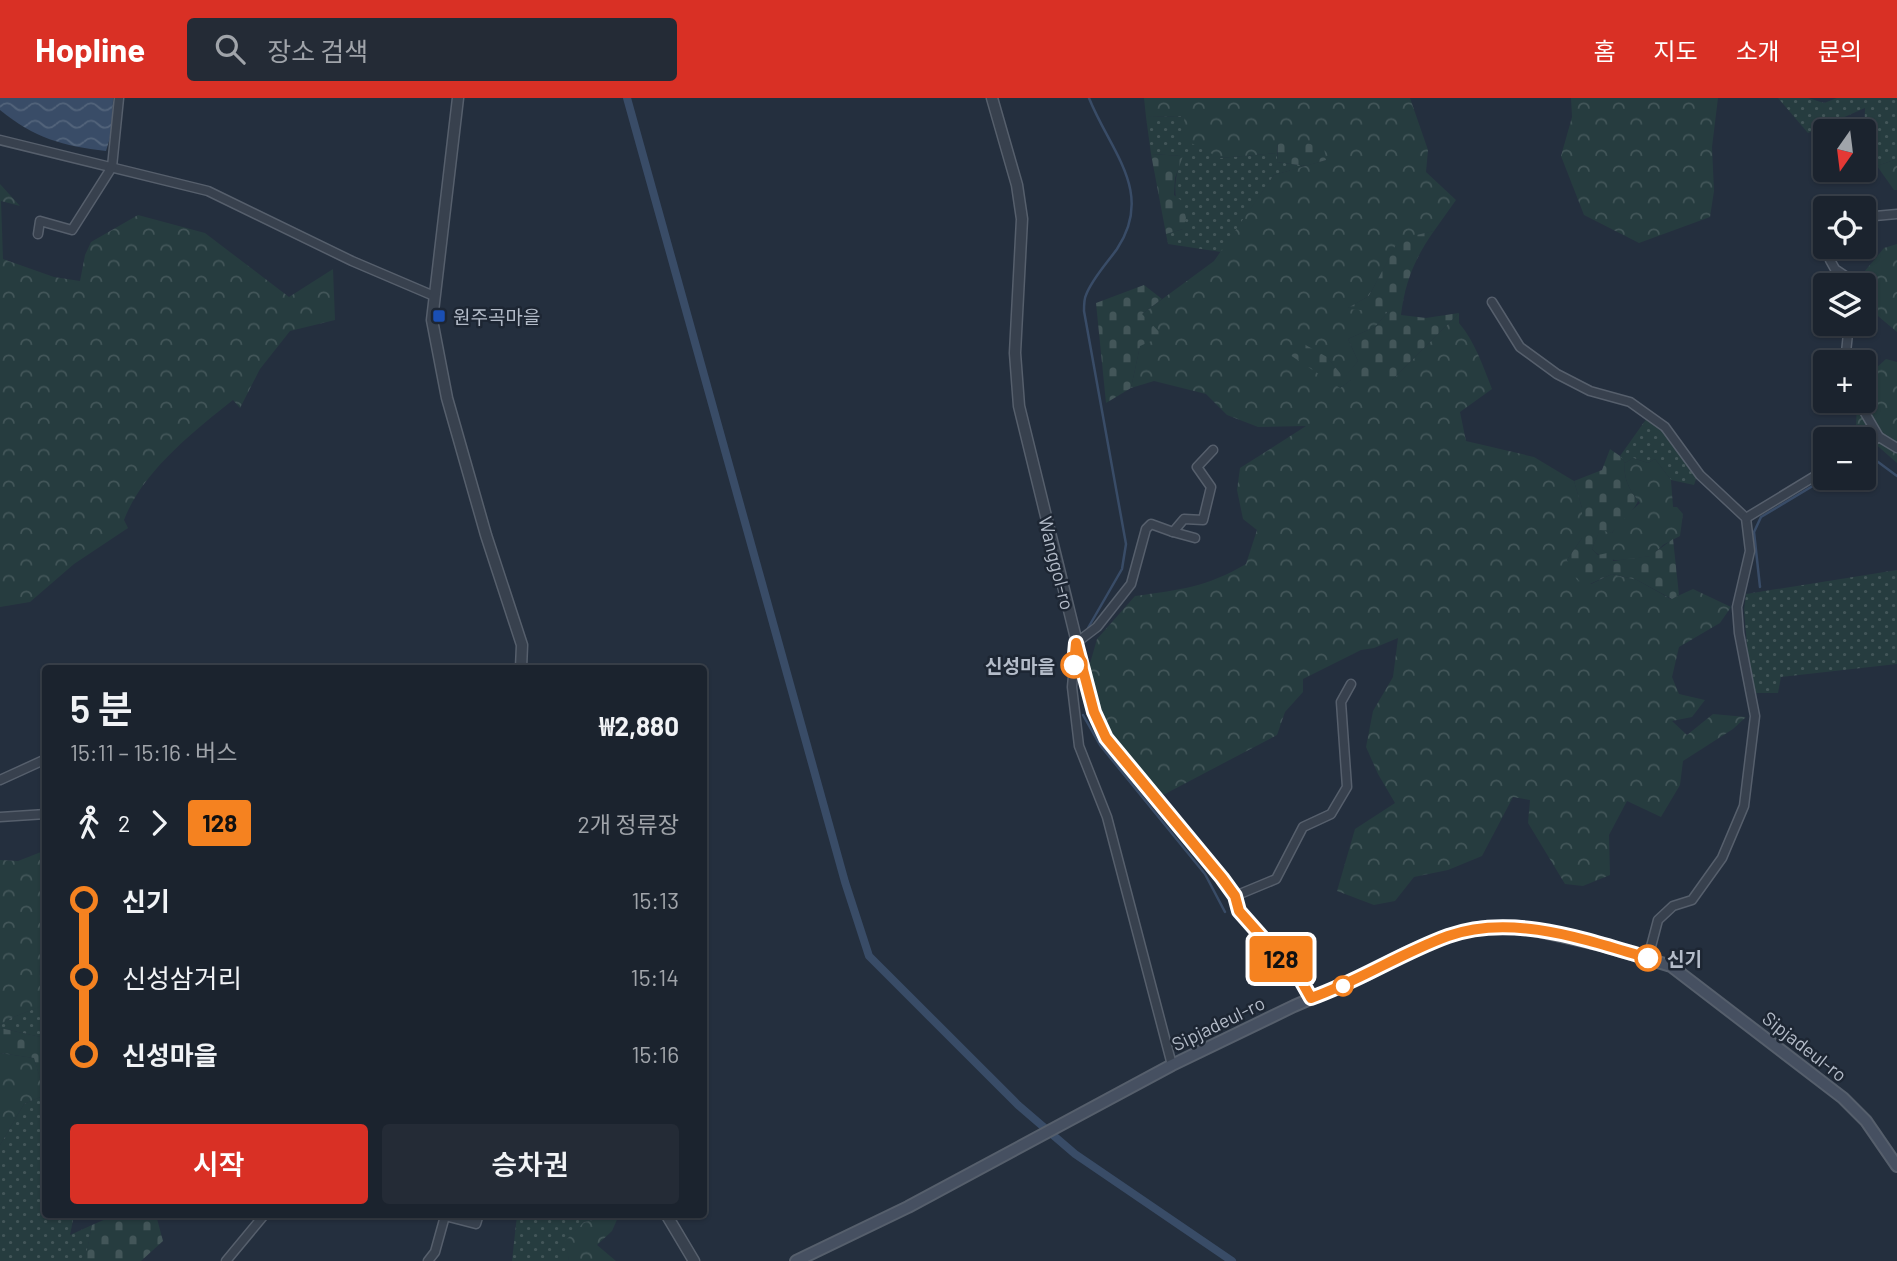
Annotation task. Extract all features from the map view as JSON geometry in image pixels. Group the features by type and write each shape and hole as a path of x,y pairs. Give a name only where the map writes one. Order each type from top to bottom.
{"main road":[{"name":"Sipjadeul-ro","path":"796,1261 908,1207 1172,1065 1311,998 1336,989 1404,954 1449,935 1483,927 1516,926 1605,946 1671,965 1843,1098 1866,1121 1897,1166"}],"street":[{"path":"38,234 40,221 72,230 112,167 119,98"},
{"path":"458,98 432,320 441,372 486,535 522,645 521,665"},
{"name":"Wanggol-ro","path":"992,98 1017,185 1021,219 1015,353 1019,406 1094,712 1106,738 1235,896 1239,911 1302,982 1311,998"},
{"path":"0,140 89,164 112,167 208,191 352,261 434,296"},
{"path":"1876,216 1897,214"},
{"path":"1830,259 1835,269 1841,273"},
{"path":"1492,302 1520,347 1557,374 1590,391 1630,402 1665,427 1700,475 1746,518 1750,551 1737,601 1739,633 1755,716 1744,806 1721,859 1692,900 1673,906 1658,920 1648,958"},
{"path":"1864,413 1879,437 1897,448"},
{"path":"1173,532 1184,519 1203,520 1210,487 1196,467 1213,450"},
{"path":"1746,518 1813,477"},
{"path":"1172,1065 1107,817 1079,746 1072,687 1076,643 1097,627 1131,584 1146,529 1151,524 1195,538"},
{"path":"1235,896 1276,879 1303,827 1331,814 1347,787 1341,702 1351,684"},
{"path":"0,780 42,761"},
{"path":"0,817 42,814"},
{"path":"226,1261 262,1218"},
{"path":"428,1261 435,1252 442,1218"},
{"path":"454,1218 477,1224 478,1218"},
{"path":"668,1218 694,1261"}],"green space":[{"path":"1144,98 1410,98 1428,150 1426,172 1456,200 1434,231 1399,240 1369,296 1348,308 1389,311 1375,327 1348,339 1358,361 1344,379 1327,357 1340,388 1351,380 1392,380 1459,313 1459,323 1474,346 1492,389 1460,412 1466,441 1534,457 1574,481 1582,508 1582,538 1567,560 1591,584 1612,574 1637,580 1671,599 1693,589 1731,607 1720,623 1679,647 1672,677 1679,694 1705,700 1692,717 1672,721 1687,735 1713,714 1746,717 1733,729 1683,761 1680,785 1661,817 1627,801 1609,835 1610,875 1583,886 1565,884 1528,823 1530,800 1513,797 1482,856 1448,870 1414,877 1395,901 1374,905 1337,891 1355,829 1395,803 1366,747 1373,711 1393,677 1398,638 1374,648 1361,650 1303,679 1303,692 1285,712 1277,735 1165,794 1147,796 1087,714 1081,695 1097,639 1135,596 1205,583 1246,564 1257,530 1243,519 1237,490 1240,468 1306,426 1258,427 1227,415 1206,394 1154,381 1131,388 1140,346 1142,314 1214,261 1274,175 1326,160 1278,143 1277,153 1220,158 1185,140 1184,116 1146,117"},
{"path":"1571,98 1718,98 1712,147 1714,191 1710,217 1639,243 1584,215 1561,156 1572,117"},
{"path":"1778,98 1808,98 1824,103 1837,98 1897,98 1897,159 1877,166 1876,119 1865,119 1865,108 1840,119 1813,119 1813,131 1808,133"},
{"path":"1184,116 1220,158 1277,153 1277,162 1306,166 1274,175 1221,252 1168,244 1166,234 1183,229 1175,193 1176,176 1182,156 1151,154 1146,117"},
{"path":"1300,141 1324,148 1326,160 1306,166 1277,162 1278,143"},
{"path":"1151,154 1183,156 1175,178 1174,195 1182,201 1186,218 1183,229 1166,234"},
{"path":"1897,159 1897,190 1894,190 1877,166"},
{"path":"0,184 20,206 1,201 3,259 54,277 80,281 85,255 91,242 138,215 205,233 289,297 333,269 335,320 290,331 260,369 240,408 233,400 186,439 156,469 132,502 124,520 128,528 74,564 30,602 0,607"},
{"path":"1434,231 1412,271 1401,315 1426,318 1459,313 1392,380 1351,380 1340,388 1287,353 1302,343 1327,357 1344,378 1358,361 1348,339 1375,327 1388,312 1346,309 1369,296 1399,239"},
{"path":"1897,244 1897,332 1876,314 1876,273 1863,273 1884,248"},
{"path":"1144,285 1162,299 1142,314 1163,336 1140,346 1131,388 1106,403 1096,303"},
{"path":"1886,359 1897,362 1897,463 1876,445 1876,427 1856,427 1857,413 1876,413 1876,368"},
{"path":"1647,418 1662,428 1697,476 1694,485 1671,480 1655,459 1648,463 1633,458 1625,463 1620,456"},
{"path":"1610,449 1625,463 1627,483 1638,501 1612,533 1600,530 1592,549 1598,555 1612,552 1613,561 1650,556 1673,539 1679,595 1672,599 1637,580 1612,574 1590,584 1577,580 1567,560 1582,538 1582,508 1574,481 1602,470"},
{"path":"1633,458 1648,463 1655,459 1671,480 1673,507 1677,507 1683,514 1680,536 1663,545 1652,556 1613,560 1592,549 1600,529 1612,533 1619,522 1640,503 1630,489 1625,474 1625,463"},
{"path":"1897,570 1897,664 1781,677 1778,693 1751,693 1744,610 1746,594"},
{"path":"42,852 42,966 39,965 42,1006 0,1025 0,860 18,861"},
{"path":"39,964 42,966 42,1037 0,1028 0,1025 11,1018 41,1006"},
{"path":"0,1028 42,1037 42,1086 34,1058 0,1053"},
{"path":"0,1053 34,1058 42,1085 42,1096 24,1104 0,1145"},
{"path":"42,1096 42,1218 73,1218 70,1235 92,1225 87,1251 81,1261 0,1261 0,1145 24,1104"},
{"path":"108,1218 157,1218 163,1241 141,1261 81,1261 87,1250 92,1225"},
{"path":"517,1218 604,1218 584,1222 566,1241 569,1261 512,1261"},
{"path":"618,1218 612,1231 597,1245 616,1261 569,1261 565,1241 584,1222"}],"water":[{"path":"0,98 113,98 112,131 106,151 63,143 25,128 0,110"}],"waterway":[{"path":"627,98 845,882 869,956 1018,1105 1075,1154 1232,1261"},
{"path":"1088,628 1122,569 1126,544 1084,303 1092,283 1117,249 1128,228 1132,209 1125,172 1089,98"},
{"path":"1876,460 1897,476"},
{"path":"1760,587 1754,532 1761,517 1813,486"},
{"path":"1083,715 1100,745 1205,874 1225,912"}],"bus line":[{"name":"128","path":"1074,665 1076,643 1094,712 1106,738 1222,878 1235,896 1239,911 1302,982 1311,998 1336,989 1404,954 1449,935 1483,927 1516,926 1648,958"}],"place":[{"name":"원주곡마을","path":"439,316"},
{"name":"신성마을","path":"1074,665"},
{"name":"신기","path":"1648,958"}]}
